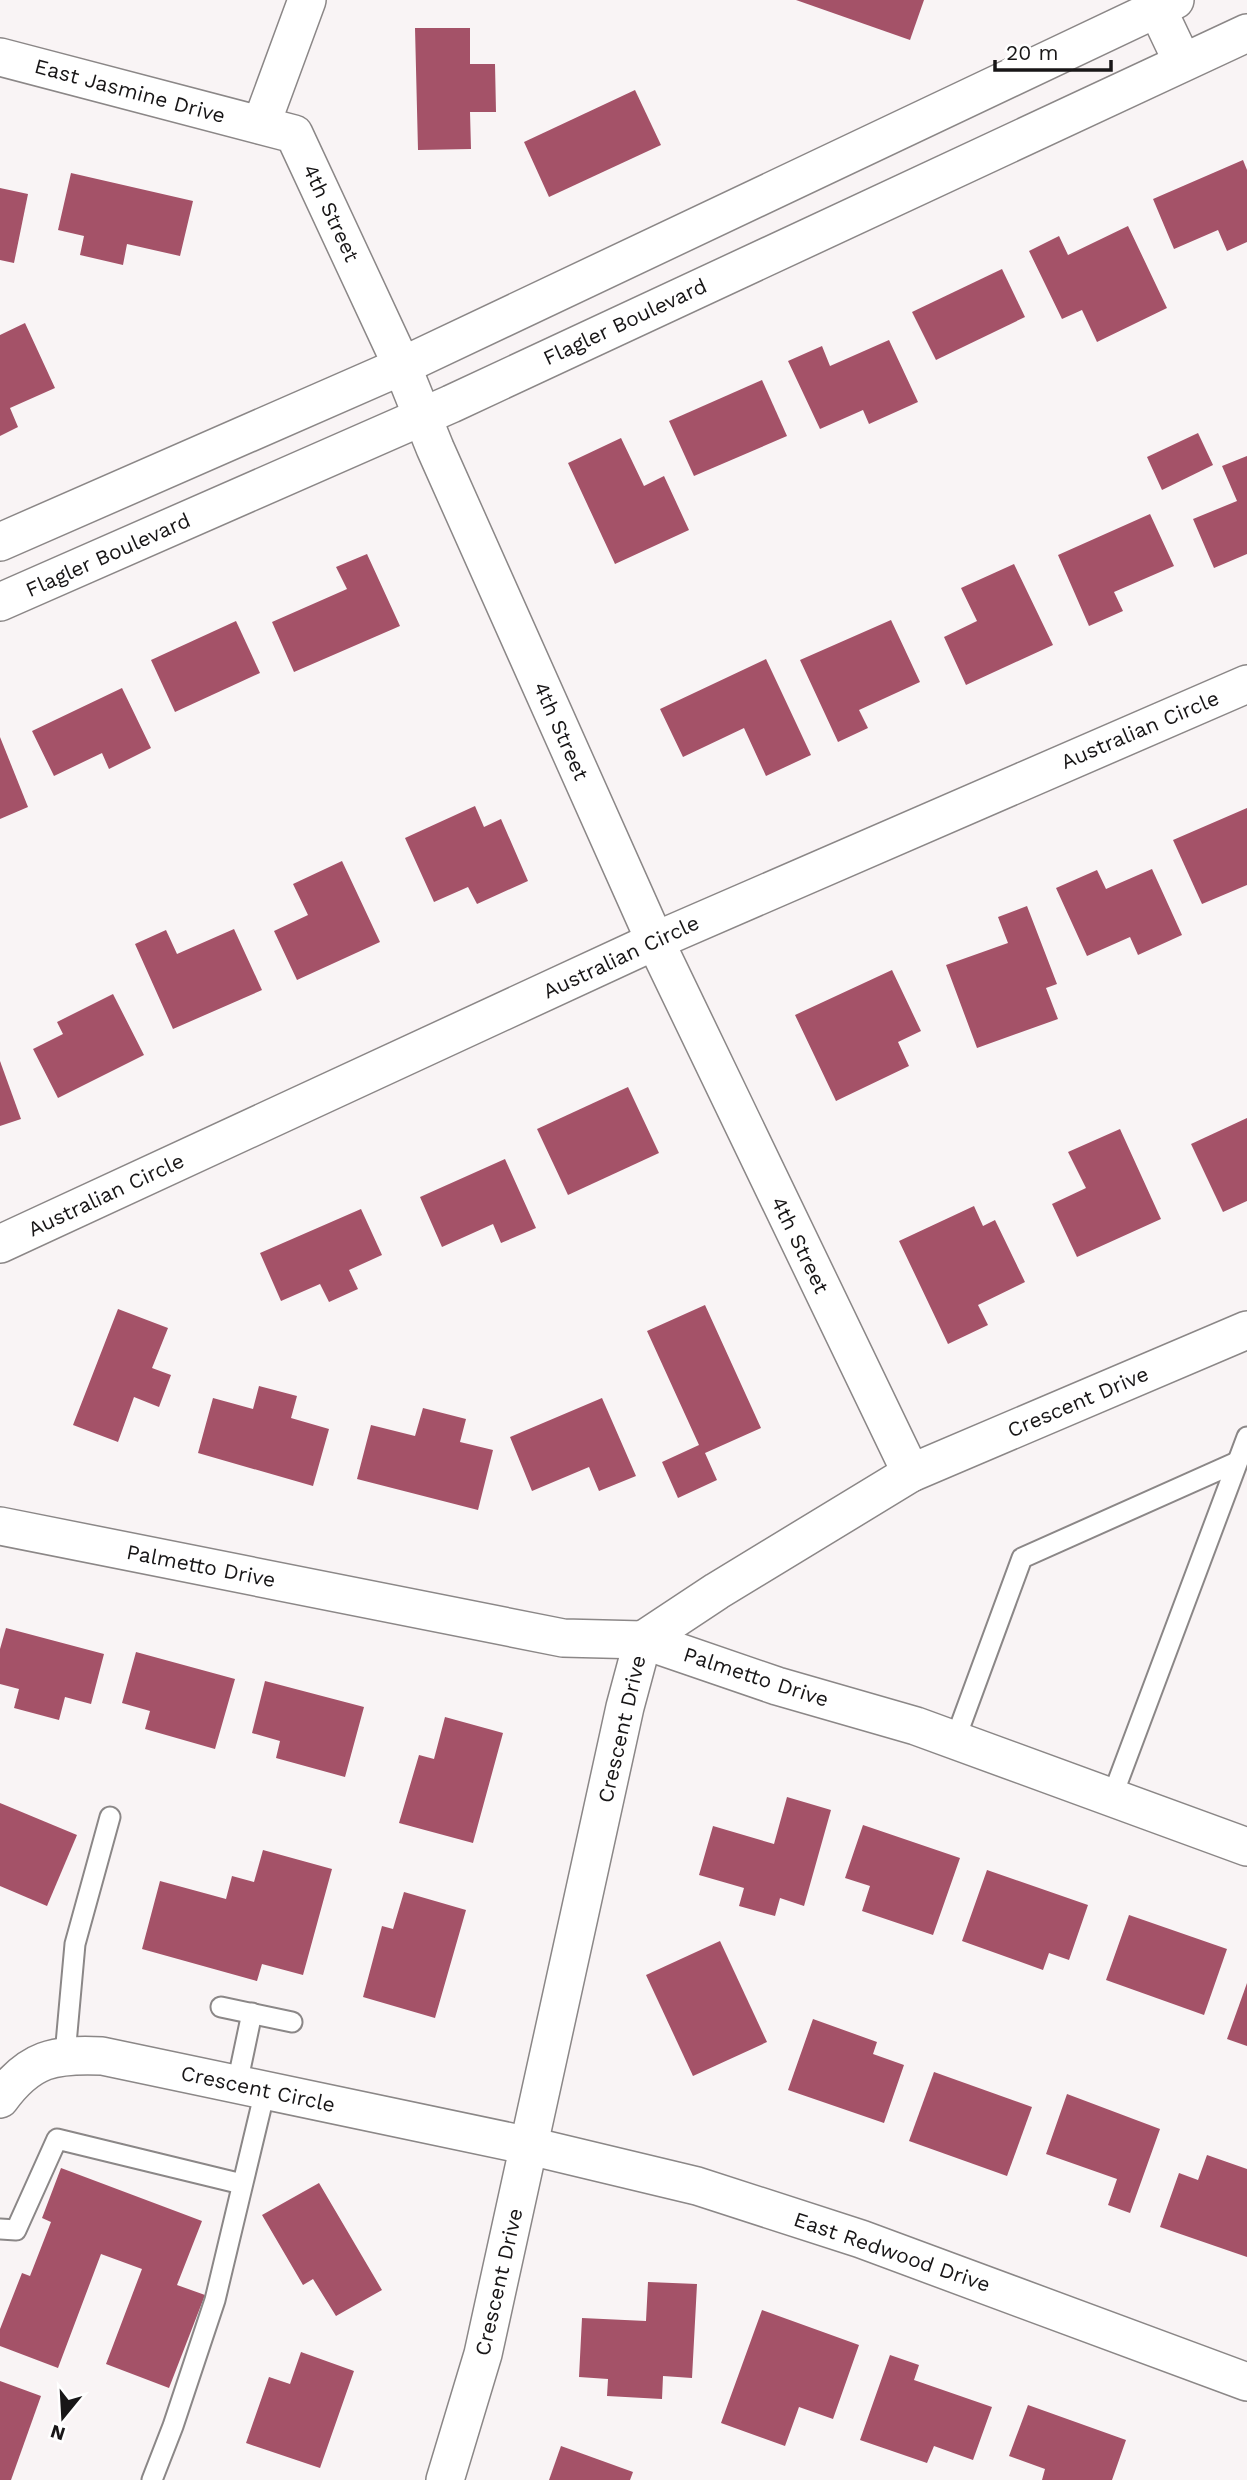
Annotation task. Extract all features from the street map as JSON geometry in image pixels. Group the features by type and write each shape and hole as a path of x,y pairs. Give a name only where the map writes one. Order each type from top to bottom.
{"street":[{"path":"261,125 307,0"},
{"path":"0,542 402,366 1161,3 1182,61"},
{"name":"Flagler Boulevard","path":"0,602 422,416 1247,33"},
{"name":"East Jasmine Drive","path":"0,57 261,125"},
{"name":"4th Street","path":"261,125 294,134 402,366 654,941 911,1473"},
{"name":"Australian Circle","path":"0,1244 654,941 1247,684"},
{"name":"Crescent Drive","path":"445,2480 483,2354 625,1707 643,1640 911,1473 1247,1330"},
{"name":"Palmetto Drive","path":"0,1526 563,1639 643,1640 777,1686 857,1708 955,1740 1247,1847"},
{"name":"Crescent Circle","path":"0,2099 13,2082 37,2064 65,2055 102,2056 530,2146"},
{"name":"East Redwood Drive","path":"530,2146 697,2186 861,2239 1247,2382"}],"lane":[{"path":"1112,1797 1247,1437"},
{"path":"955,1740 1022,1558 1237,1462"},
{"path":"65,2055 75,1944 110,1817"},
{"path":"222,2007 292,2022"},
{"path":"152,2480 215,2300 242,2184 251,2087 251,2013"},
{"path":"0,2229 16,2230 57,2139 242,2184"}],"building":[{"path":"796,0 924,0 910,40"},
{"path":"415,28 470,28 470,64 495,64 496,112 470,112 471,149 418,150"},
{"path":"635,90 661,145 549,197 524,142"},
{"path":"1243,160 1247,170 1247,242 1227,251 1218,230 1174,249 1153,199"},
{"path":"71,173 193,201 180,256 127,244 123,265 80,255 84,236 58,230"},
{"path":"0,188 28,194 14,263 0,260"},
{"path":"1128,226 1167,308 1097,342 1082,310 1062,319 1029,251 1059,236 1068,255"},
{"path":"1002,269 1025,317 936,360 912,312"},
{"path":"25,323 55,388 10,408 18,427 0,436 0,335"},
{"path":"889,340 918,402 869,424 863,410 820,429 788,361 822,346 830,366"},
{"path":"762,380 787,436 694,476 669,421"},
{"path":"1198,433 1213,465 1162,490 1147,457"},
{"path":"621,438 644,486 664,476 689,530 615,564 568,463"},
{"path":"1247,456 1247,554 1214,568 1193,519 1237,501 1222,466"},
{"path":"1150,514 1174,566 1114,592 1123,611 1089,626 1058,555"},
{"path":"367,554 400,626 294,672 272,622 347,589 336,567"},
{"path":"1014,564 1053,645 966,685 944,637 977,621 961,588"},
{"path":"891,620 920,682 859,710 868,728 838,742 800,660"},
{"path":"236,621 260,673 175,712 151,660"},
{"path":"766,659 811,755 766,776 744,728 683,757 660,709"},
{"path":"122,688 151,748 109,769 102,753 54,776 32,731"},
{"path":"0,737 28,807 0,819"},
{"path":"475,806 484,827 501,819 528,881 477,904 468,887 434,902 405,838"},
{"path":"1247,808 1247,885 1202,904 1173,840"},
{"path":"342,861 380,942 297,980 274,931 308,915 293,884"},
{"path":"1152,869 1182,935 1138,955 1130,937 1087,956 1056,888 1097,870 1106,889"},
{"path":"1027,906 1057,984 1046,988 1058,1019 977,1048 946,965 1008,943 998,917"},
{"path":"234,929 262,990 173,1029 135,944 166,930 177,954"},
{"path":"892,970 921,1031 898,1042 909,1066 836,1101 795,1015"},
{"path":"113,994 144,1055 58,1098 33,1049 63,1034 57,1022"},
{"path":"0,1061 21,1119 0,1126"},
{"path":"628,1087 659,1153 568,1195 537,1129"},
{"path":"1247,1118 1247,1201 1223,1212 1191,1144"},
{"path":"1120,1129 1161,1219 1077,1257 1052,1204 1086,1188 1068,1152"},
{"path":"505,1159 536,1228 501,1243 493,1224 442,1247 420,1197"},
{"path":"974,1206 983,1226 995,1220 1025,1282 978,1305 988,1325 948,1344 899,1241"},
{"path":"361,1209 382,1255 349,1270 358,1289 329,1302 320,1284 281,1301 260,1253"},
{"path":"705,1305 761,1428 705,1453 717,1480 678,1498 662,1462 699,1445 647,1331"},
{"path":"118,1309 168,1328 152,1368 171,1375 159,1407 134,1397 118,1442 73,1425"},
{"path":"259,1386 297,1396 291,1418 329,1429 313,1486 198,1453 213,1398 253,1409"},
{"path":"602,1398 636,1476 599,1491 589,1467 532,1491 510,1437"},
{"path":"423,1408 466,1419 460,1442 493,1450 478,1510 357,1479 371,1425 415,1436"},
{"path":"6,1628 104,1654 91,1704 65,1697 59,1720 14,1708 19,1689 0,1684 0,1649"},
{"path":"136,1652 235,1679 215,1749 145,1729 150,1711 122,1703"},
{"path":"265,1681 364,1707 345,1777 276,1758 280,1741 252,1733"},
{"path":"445,1717 503,1733 473,1843 399,1823 419,1755 434,1759"},
{"path":"787,1797 831,1810 804,1906 780,1898 775,1916 739,1906 744,1888 699,1875 713,1826 774,1844"},
{"path":"0,1803 77,1835 47,1906 0,1886"},
{"path":"863,1825 960,1858 933,1935 862,1911 870,1886 845,1878"},
{"path":"263,1850 332,1869 303,1975 262,1964 257,1981 142,1949 160,1881 226,1899 232,1876 254,1882"},
{"path":"987,1870 1088,1905 1069,1960 1049,1953 1043,1970 962,1941"},
{"path":"404,1892 466,1910 435,2018 363,1997 382,1926 393,1929"},
{"path":"1129,1915 1227,1949 1204,2015 1106,1980"},
{"path":"720,1941 767,2042 693,2076 646,1975"},
{"path":"1247,1983 1247,2046 1227,2039"},
{"path":"813,2019 877,2042 873,2054 904,2065 884,2123 788,2090"},
{"path":"934,2072 1032,2107 1007,2176 909,2141"},
{"path":"1067,2094 1160,2129 1130,2213 1108,2205 1117,2179 1046,2154"},
{"path":"1207,2155 1247,2169 1247,2257 1160,2227 1179,2173 1198,2180"},
{"path":"61,2168 202,2221 177,2285 205,2295 169,2388 106,2364 142,2269 101,2254 58,2368 0,2346 0,2329 22,2273 30,2276 51,2222 42,2218"},
{"path":"319,2183 382,2290 336,2316 313,2279 303,2285 262,2215"},
{"path":"648,2282 697,2284 692,2378 663,2376 662,2399 607,2396 608,2379 579,2377 582,2318 646,2321"},
{"path":"762,2310 859,2345 833,2419 799,2407 785,2446 721,2423"},
{"path":"301,2352 354,2371 320,2468 246,2443 269,2377 290,2384"},
{"path":"890,2355 919,2365 914,2380 992,2407 973,2460 934,2446 927,2463 860,2440"},
{"path":"0,2381 41,2396 11,2480 0,2480"},
{"path":"1028,2405 1126,2440 1112,2480 1042,2480 1045,2469 1009,2456"},
{"path":"561,2446 633,2472 630,2480 549,2480"}]}
